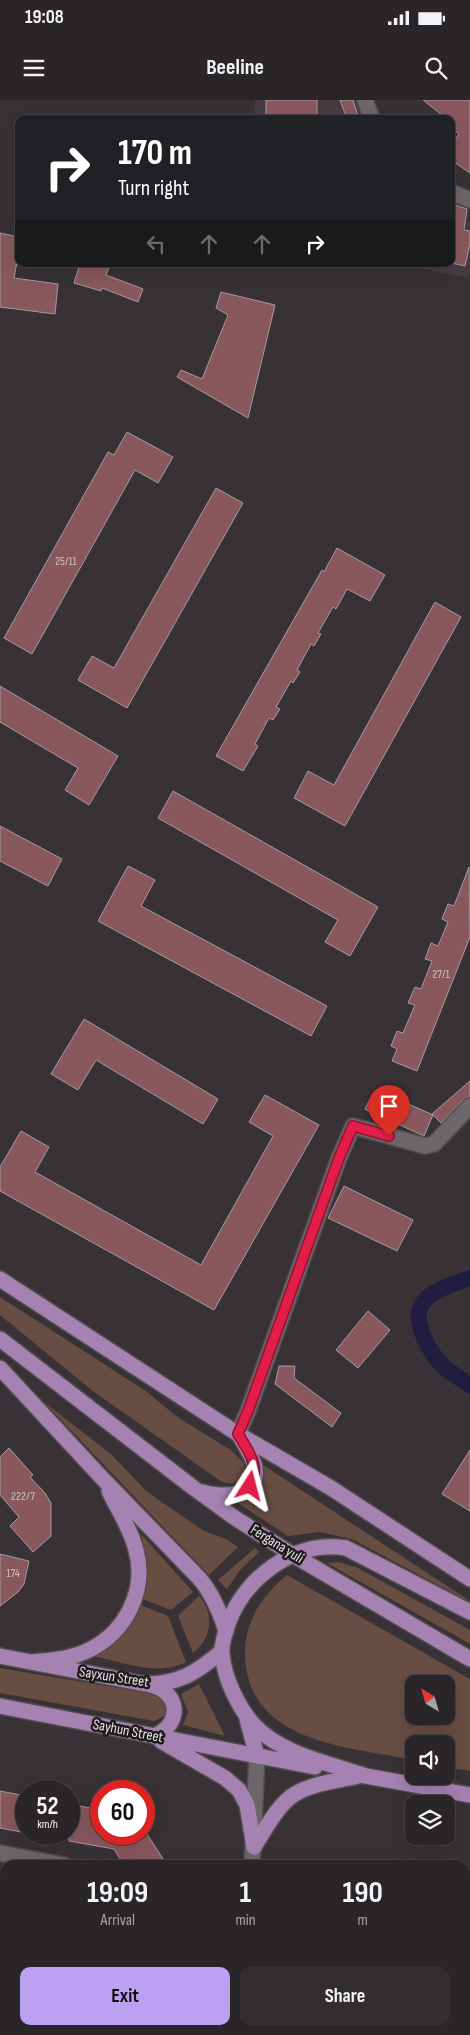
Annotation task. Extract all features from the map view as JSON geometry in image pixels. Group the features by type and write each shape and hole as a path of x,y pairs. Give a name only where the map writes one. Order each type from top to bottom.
{"main road":[{"path":"0,1279 238,1434 331,1488 470,1579"},
{"name":"Fergana yuli","path":"0,1339 195,1489 292,1555 470,1659"},
{"path":"0,1368 102,1479 206,1586 218,1607 226,1631"},
{"path":"195,1489 225,1496 238,1494 250,1486 255,1475 255,1469 250,1454 238,1434"},
{"path":"32,1662 74,1656 96,1646 122,1622 135,1600 139,1578 136,1550 102,1479"},
{"path":"363,1776 306,1756 280,1744 255,1726 246,1714 230,1683 221,1652 226,1631 235,1609 261,1576 292,1555 317,1547 346,1548 470,1612"},
{"name":"Sayxun Street","path":"0,1656 145,1684 159,1684 182,1679 203,1667 221,1652"},
{"path":"145,1684 166,1691 174,1707 170,1724 163,1732 154,1736"},
{"name":"Sayhun Street","path":"0,1706 257,1756"},
{"path":"246,1714 257,1756 470,1795"},
{"path":"154,1736 226,1778 239,1790 247,1805 254,1847"},
{"path":"254,1847 286,1800 295,1794 305,1789 363,1776"}],"street":[{"path":"365,100 371,115"},
{"path":"455,194 470,200"},
{"path":"238,1434 339,1158 353,1126 425,1146 434,1144 470,1106"},
{"path":"253,1860 257,1756"},
{"path":"0,1853 37,1860"}],"shaded area":[{"path":"255,100 358,100 363,115 254,115"},
{"path":"455,202 470,204 468,221 470,222 470,270 468,278 415,267 455,267"},
{"path":"0,1297 146,1391 176,1416 232,1451 244,1463 246,1471 244,1478 233,1484 222,1482 94,1392 0,1315"},
{"path":"44,1402 112,1455 146,1491 204,1531 226,1539 238,1547 209,1575"},
{"path":"263,1465 470,1602 352,1539 320,1532 288,1536 238,1503 250,1498 259,1490 264,1472"},
{"path":"141,1534 193,1592 171,1610 140,1598 144,1554"},
{"path":"255,1548 259,1552 241,1569 227,1589 218,1580"},
{"path":"339,1562 358,1568 470,1630 470,1644 327,1563"},
{"path":"287,1575 470,1679 470,1771 455,1768 455,1735 405,1735 405,1758 331,1744 305,1735 281,1723 262,1706 250,1683 245,1653 248,1630 252,1619 270,1591"},
{"path":"199,1596 207,1611 209,1626 204,1640 193,1653 178,1616"},
{"path":"138,1604 168,1616 186,1662 175,1666 152,1668 93,1656"},
{"path":"0,1668 160,1695 167,1706 166,1715 154,1721 0,1693"},
{"path":"199,1684 225,1736 183,1725 188,1712 181,1694"}],"building":[{"path":"266,100 317,100 317,115 266,115"},
{"path":"340,100 353,100 358,115 346,115"},
{"path":"423,100 470,100 470,173 455,163 455,140 459,134 455,131 455,115 442,115"},
{"path":"455,205 467,209 464,230 470,231 470,244 465,266 455,264"},
{"path":"0,233 15,236 16,267 14,278 58,284 55,314 0,307"},
{"path":"79,267 109,267 106,275 143,289 138,302 102,288 101,291 74,283"},
{"path":"221,292 275,305 248,418 177,377 181,370 202,379 228,315 216,308"},
{"path":"127,432 173,457 158,483 135,470 32,654 4,638 108,452 114,455"},
{"path":"216,488 243,503 127,708 78,680 92,656 114,668"},
{"path":"337,548 385,575 370,601 347,589 336,609 333,607 318,633 321,634 314,646 311,644 297,670 300,672 293,683 291,681 276,707 280,709 273,720 269,718 255,744 258,746 243,771 216,756 322,570 324,572"},
{"path":"435,602 461,617 345,826 294,798 308,771 334,785"},
{"path":"0,686 118,756 89,805 65,790 78,768 0,722"},
{"path":"173,791 378,907 350,956 325,942 338,920 158,818"},
{"path":"0,826 62,859 48,886 0,861"},
{"path":"128,866 155,880 141,906 327,1006 311,1036 98,921"},
{"path":"469,867 470,937 417,1071 392,1061 397,1049 391,1046 397,1031 403,1033 415,1005 408,1003 415,987 421,989 432,961 425,959 431,943 438,946 448,922 442,919 448,904 454,906"},
{"path":"84,1019 218,1099 203,1124 96,1060 78,1090 51,1074"},
{"path":"470,1081 470,1097 463,1100 441,1123 432,1114"},
{"path":"265,1095 319,1125 214,1310 0,1191 0,1167 21,1131 49,1147 35,1172 201,1265 273,1136 249,1122"},
{"path":"371,1097 400,1111 404,1102 433,1115 424,1136 365,1109"},
{"path":"344,1186 413,1220 397,1251 328,1218"},
{"path":"368,1311 390,1330 358,1368 336,1350"},
{"path":"279,1366 295,1366 294,1378 341,1413 332,1427 275,1384"},
{"path":"9,1448 33,1475 30,1477 45,1493 51,1503 51,1536 33,1552 10,1526 19,1517 0,1495 0,1457"},
{"path":"470,1450 470,1511 442,1494"},
{"path":"0,1554 29,1561 24,1584 18,1592 0,1606"},
{"path":"0,1791 15,1794 15,1831 0,1828"},
{"path":"80,1806 90,1808 90,1845 80,1843"},
{"path":"92,1845 154,1845 164,1860 121,1860 114,1849"}],"waterway":[{"path":"470,1278 442,1288 430,1296 421,1306 419,1313 421,1330 434,1356 445,1368 470,1385"}],"route":[{"path":"250,1486 255,1475 255,1469 250,1454 238,1434 339,1158 353,1126 389,1136"}]}
